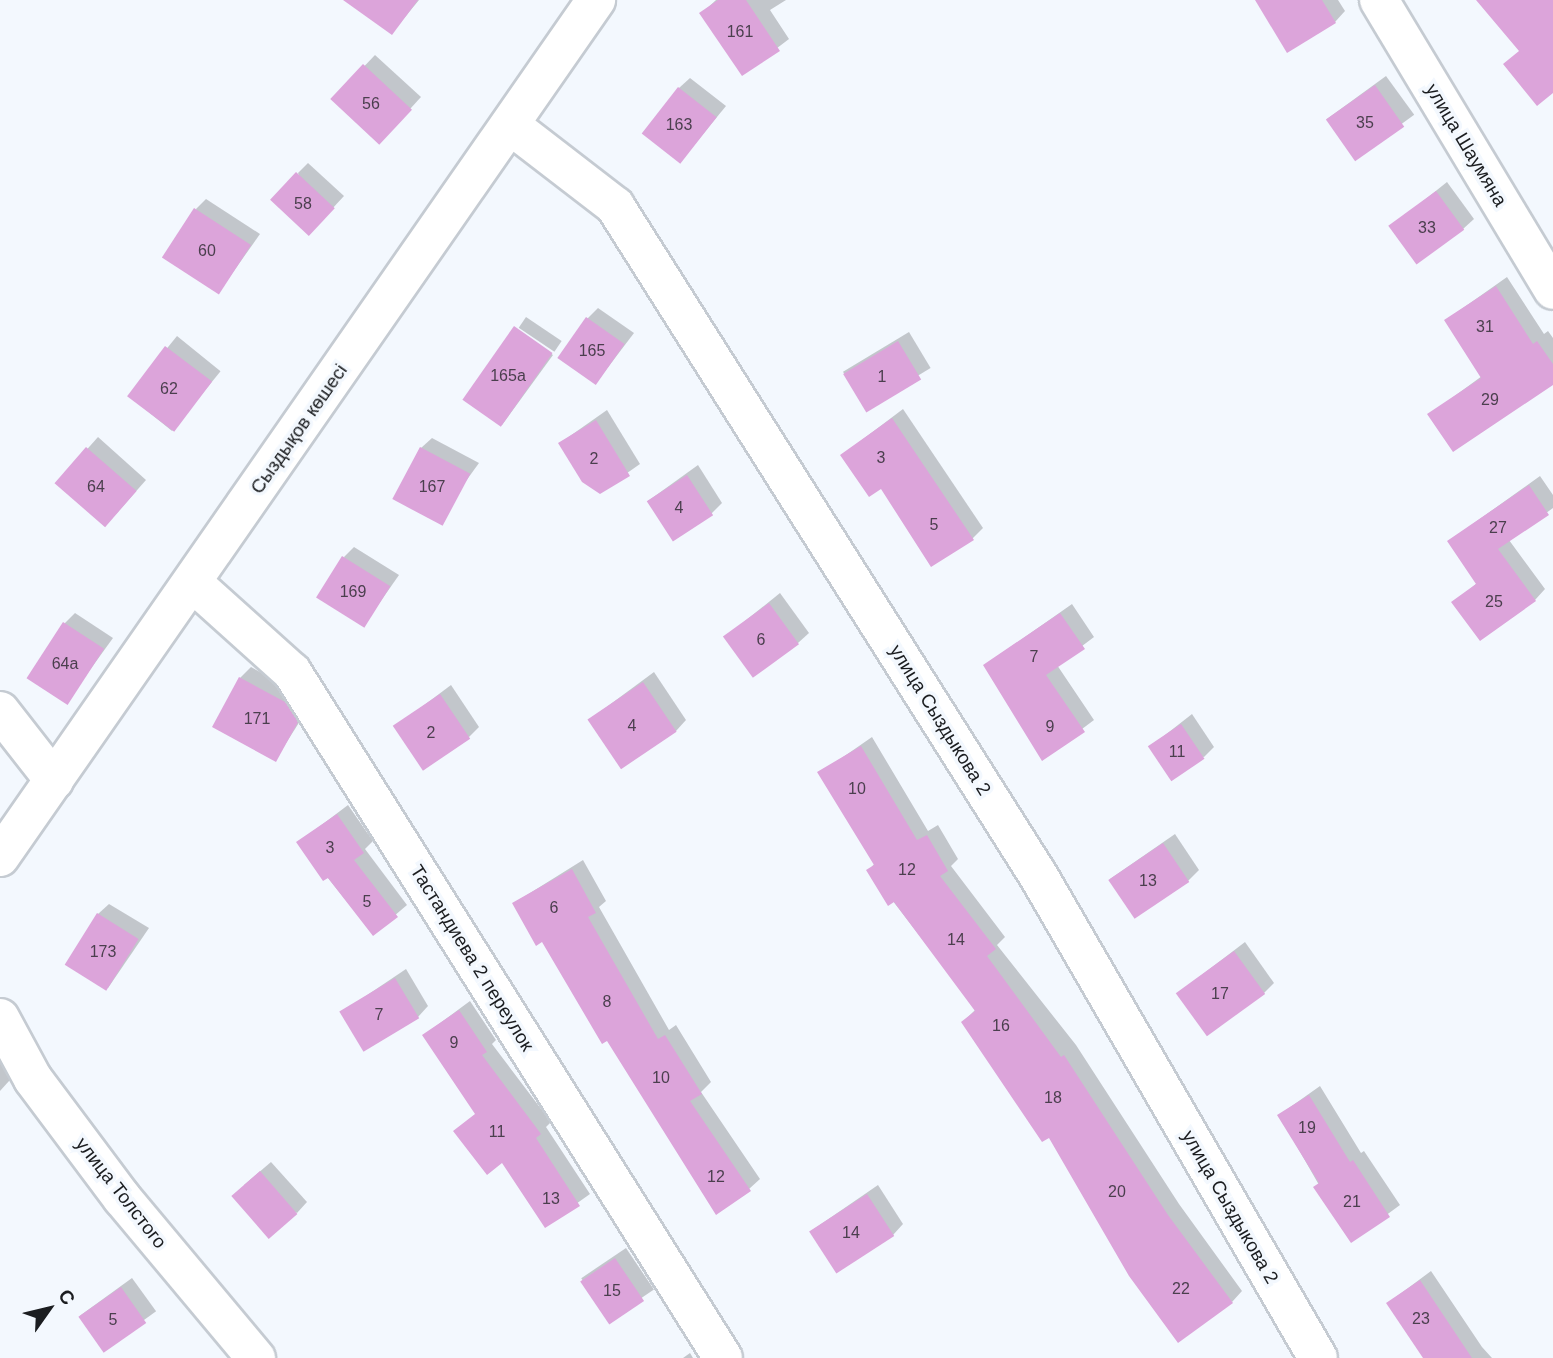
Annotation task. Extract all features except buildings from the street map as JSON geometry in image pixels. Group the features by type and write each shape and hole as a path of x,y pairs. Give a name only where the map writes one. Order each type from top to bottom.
{"street":[{"name":"Сыздықов көшесі","path":"0,857 596,0"},
{"name":"улица Шаумяна","path":"1379,0 1553,290"},
{"name":"улица Сыздыкова 2","path":"510,124 615,206 1038,875 1318,1358"},
{"name":"Тастандиева 2 переулок","path":"193,583 292,672 723,1358"},
{"path":"0,711 54,780"},
{"name":"улица Толстого","path":"0,1018 33,1079 114,1187 256,1358"}]}
